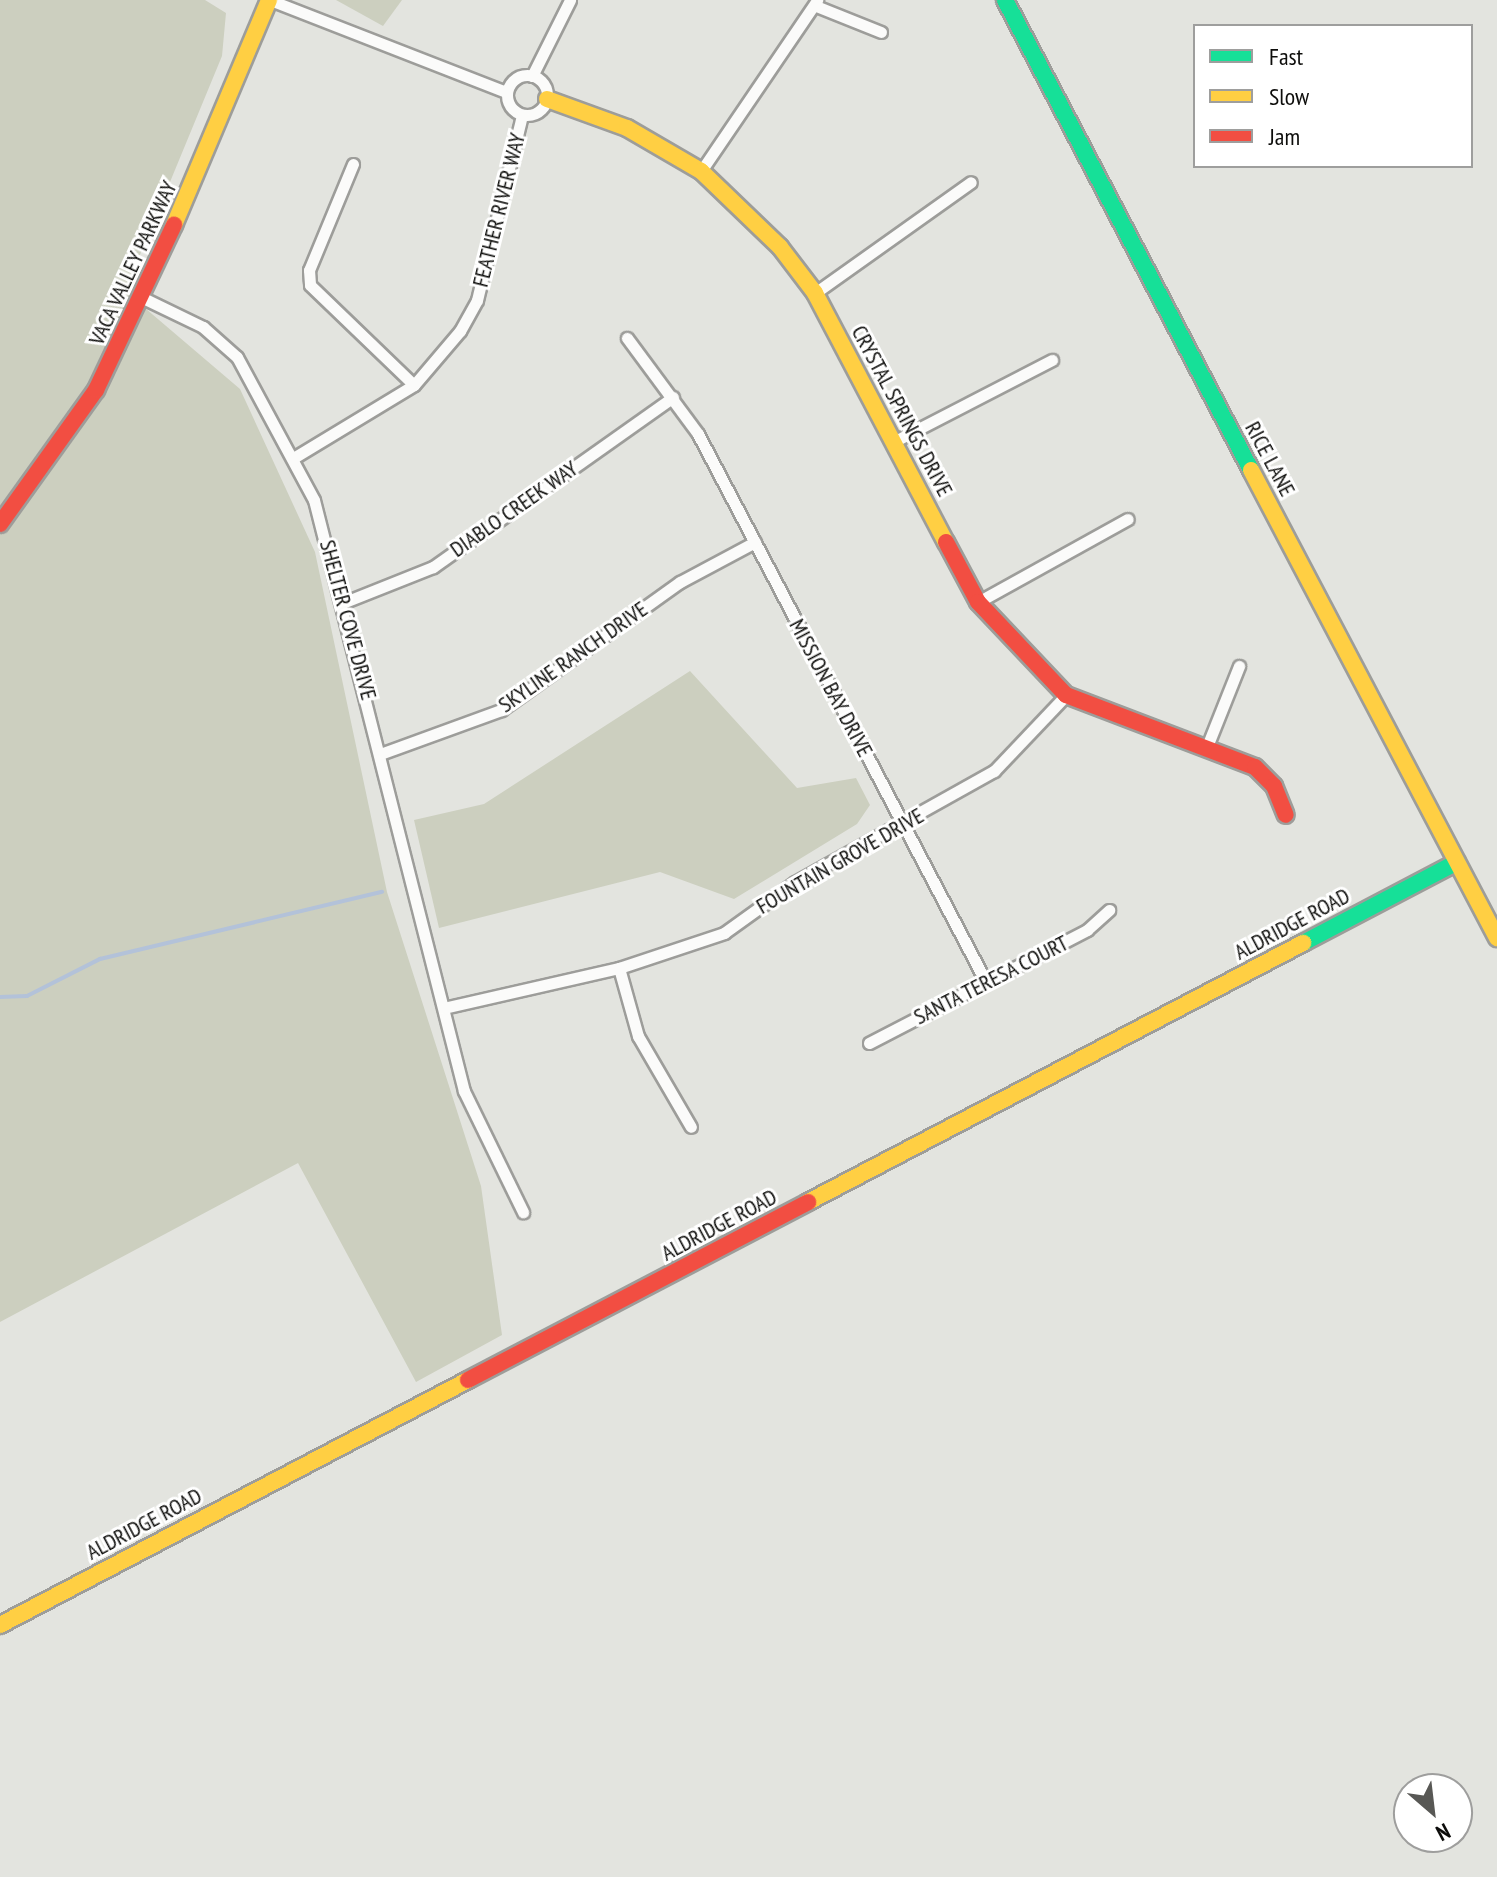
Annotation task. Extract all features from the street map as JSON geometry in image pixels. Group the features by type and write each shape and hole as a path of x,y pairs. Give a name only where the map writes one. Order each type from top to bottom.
{"street":[{"path":"269,0 506,92 522,115 536,113 547,99 532,76"},
{"name":"VACA VALLEY PARKWAY","path":"0,524 96,390 143,298 269,0"},
{"path":"532,76 570,0"},
{"name":"RICE LANE","path":"1005,0 1497,938"},
{"path":"701,171 816,3 881,32"},
{"path":"506,92 518,77 532,76"},
{"name":"CRYSTAL SPRINGS DRIVE","path":"547,99 627,128 701,171 746,210 815,293 978,602 1066,695 1208,744 1255,767 1274,786 1286,815"},
{"name":"FEATHER RIVER WAY","path":"295,457 414,385 477,300 522,115"},
{"path":"353,164 309,270 310,285 414,385"},
{"path":"815,293 971,182"},
{"name":"SHELTER COVE DRIVE","path":"143,298 203,327 237,357 295,457 345,602 444,1008 475,1119 523,1212"},
{"name":"MISSION BAY DRIVE","path":"627,338 673,397 755,542 986,982"},
{"path":"893,442 1052,360"},
{"name":"DIABLO CREEK WAY","path":"345,602 433,567 673,397"},
{"path":"978,602 1128,519"},
{"name":"SKYLINE RANCH DRIVE","path":"383,753 501,710 680,582 755,542"},
{"path":"1208,744 1239,666"},
{"name":"FOUNTAIN GROVE DRIVE","path":"444,1008 619,968 724,933 795,882 903,825 994,771 1066,695"},
{"name":"ALDRIDGE ROAD","path":"0,1625 1457,862"},
{"name":"SANTA TERESA COURT","path":"869,1043 1087,930 1109,910"},
{"path":"619,968 638,1036 691,1127"}],"green space":[{"path":"0,0 205,0 226,13 222,56 125,291 240,389 315,552 387,892 481,1186 502,1335 416,1382 298,1163 0,1322"},
{"path":"336,0 402,0 383,26"},
{"path":"690,671 797,788 856,778 870,805 857,824 734,899 660,872 439,928 414,820 484,804"}],"waterway":[{"path":"0,997 27,996 100,959 382,892"}],"traffic: fast":[{"path":"1005,0 1251,470"},
{"path":"1303,943 1457,862"}],"traffic: slow":[{"path":"174,225 269,0"},
{"path":"547,99 627,128 701,171 780,247 815,293 946,542"},
{"path":"1251,470 1497,938"},
{"path":"808,1202 1303,943"},
{"path":"0,1625 468,1380"}],"traffic: jam":[{"path":"0,524 96,390 174,225"},
{"path":"946,542 978,602 1066,695 1255,767 1274,786 1286,815"},
{"path":"468,1380 808,1202"}]}
